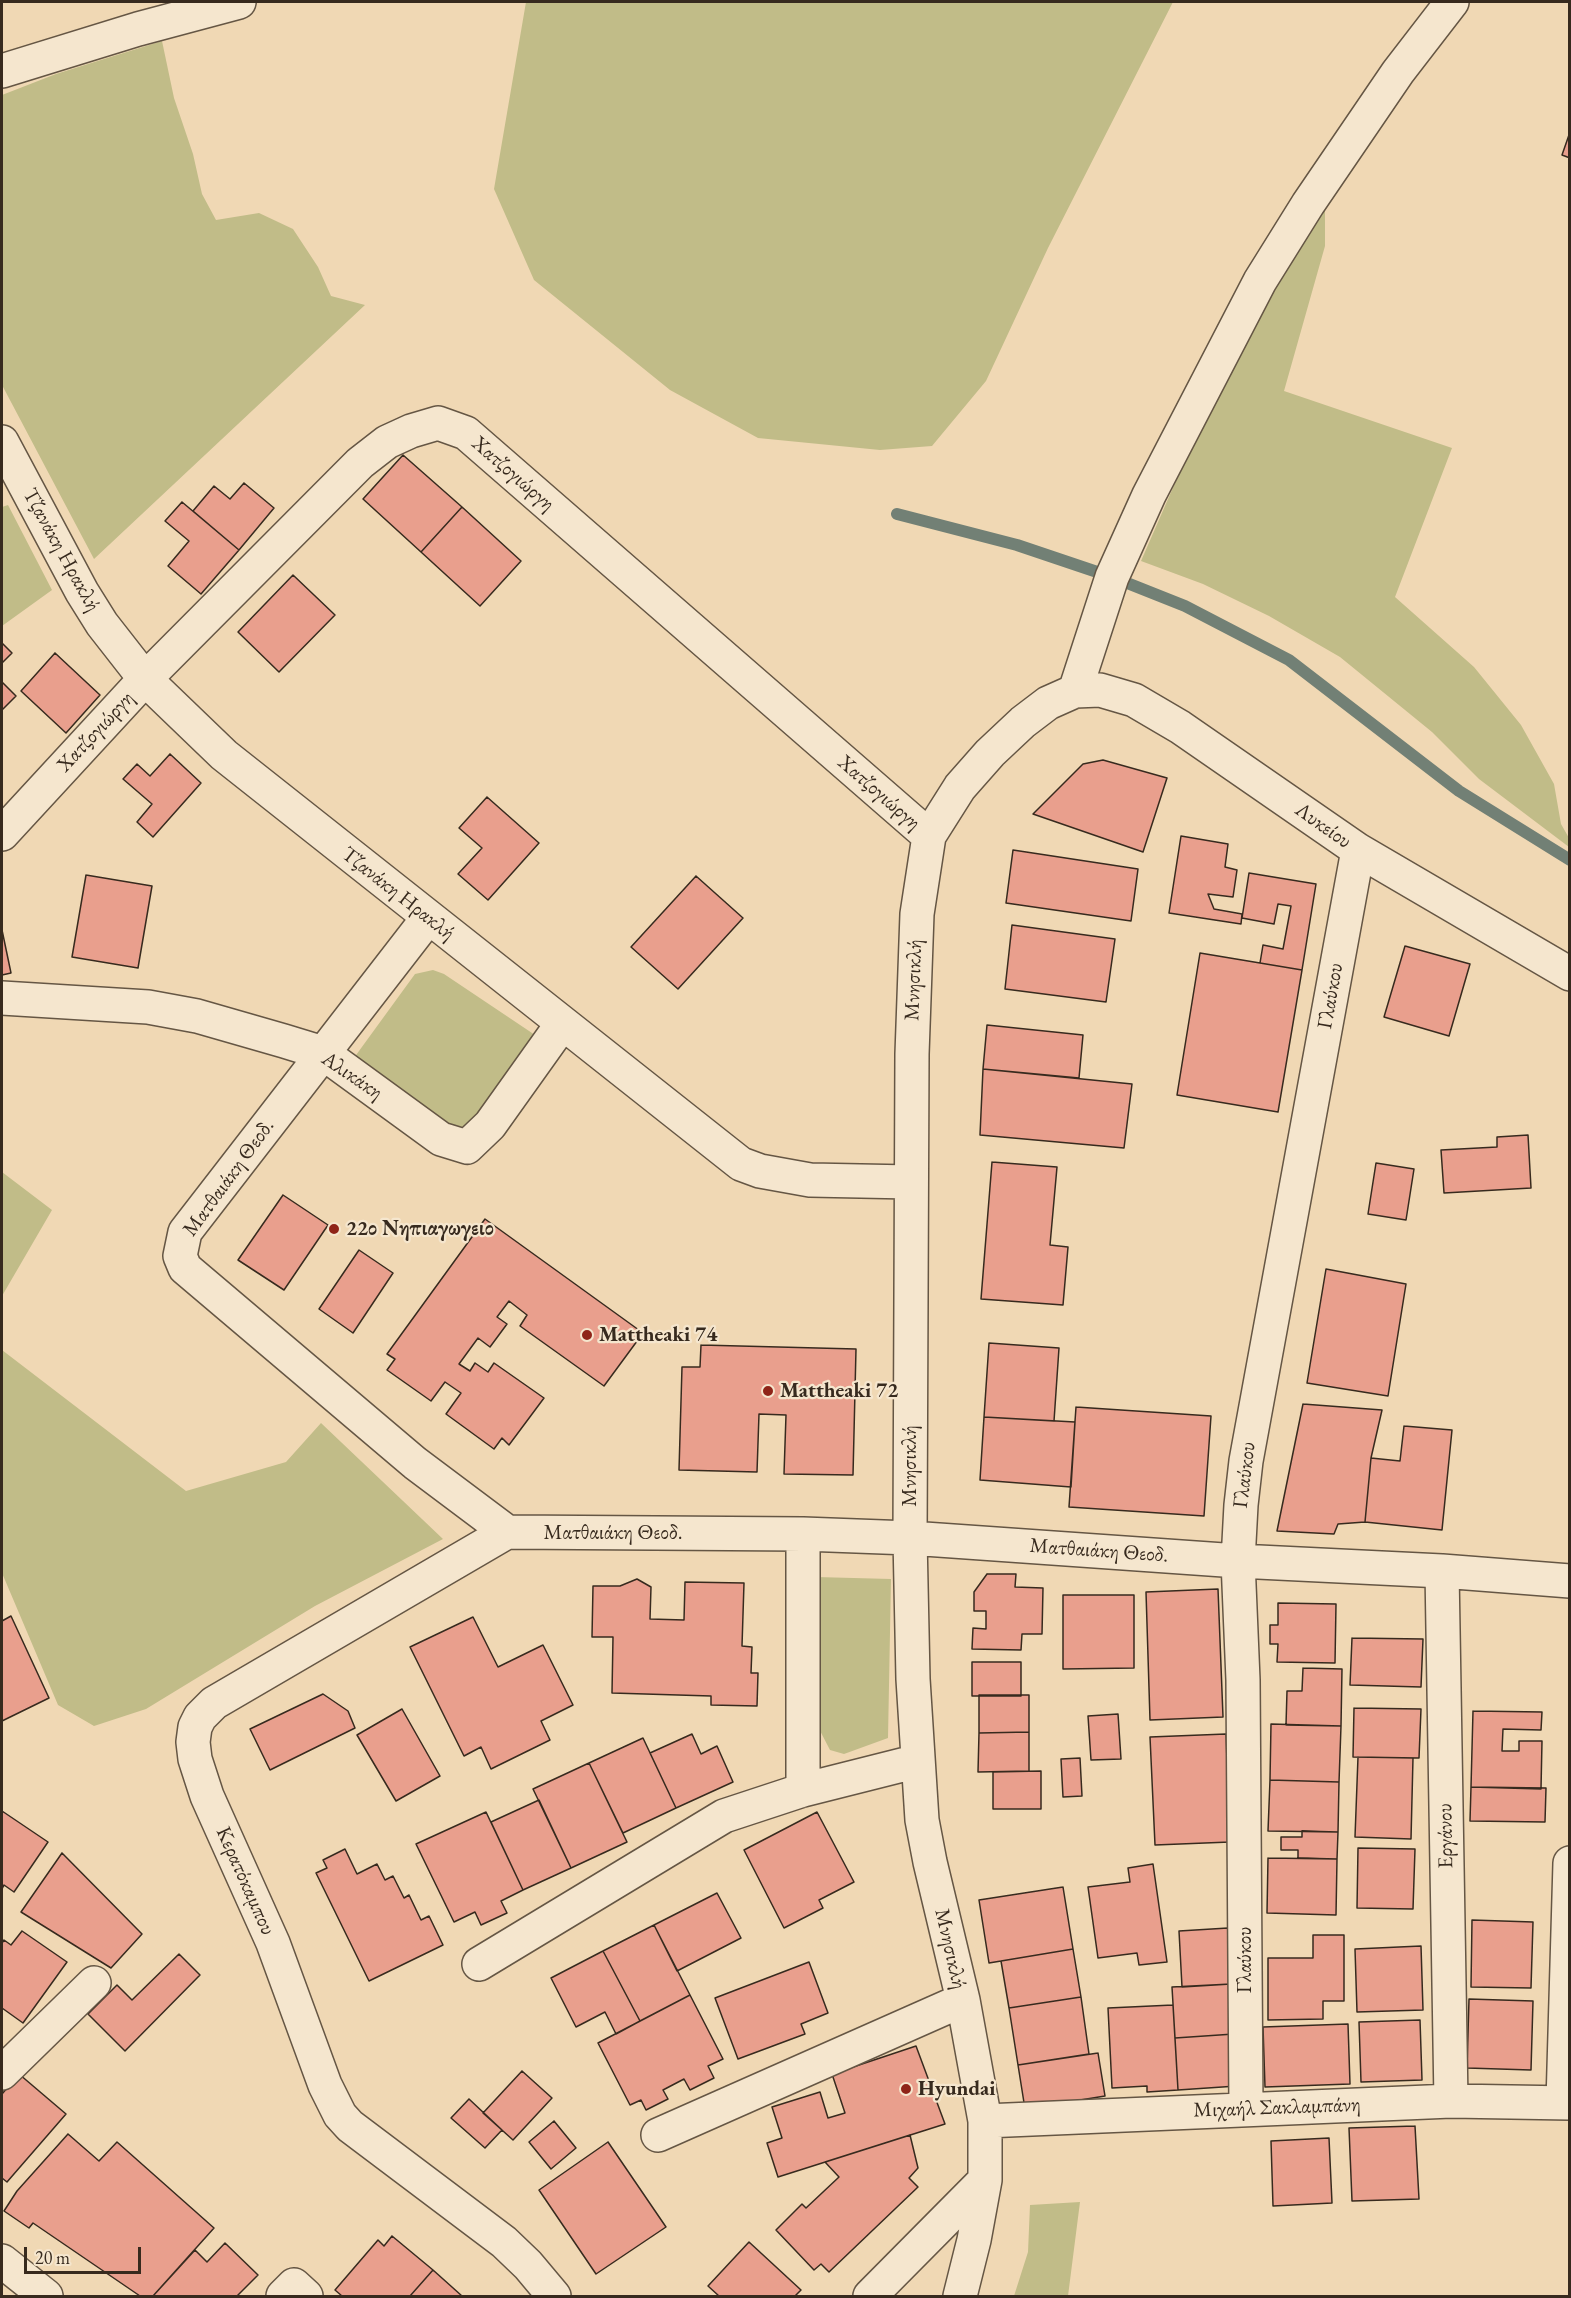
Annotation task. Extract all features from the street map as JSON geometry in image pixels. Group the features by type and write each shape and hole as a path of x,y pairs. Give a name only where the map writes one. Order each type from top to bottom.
{"street":[{"path":"2,72 138,28 239,2"},
{"path":"1075,691 1112,577 1149,495 1260,281 1398,72 1452,2"},
{"name":"Χατζογιώργη","path":"2,834 145,679 360,463 387,442 411,431 438,423 466,433 929,836"},
{"name":"Τζανάκη Ηρακλή","path":"6,463 102,624 145,679 224,755 428,918 741,1164 760,1171 810,1180 911,1182"},
{"name":"Λυκείου","path":"1075,691 1100,690 1134,700 1180,727 1358,850 1569,974"},
{"name":"Μνησικλή","path":"960,2296 986,2180 985,2121 963,2000 930,1862 921,1811 913,1679 910,1538 911,1182 915,945 920,884 929,836 960,787 990,753 1023,722 1048,703 1075,691"},
{"name":"Γλαύκου","path":"1246,2108 1243,1680 1238,1561 1246,1461 1358,850"},
{"name":"Ματθαιάκη Θεοδ.","path":"428,918 185,1232 180,1256 185,1268 415,1463 507,1532 803,1534 910,1538 1569,1581"},
{"name":"Αλικάκη","path":"2,998 148,1007 197,1016 323,1053 441,1139 467,1146 490,1125 562,1024"},
{"name":"Κερατόκαμπου","path":"507,1532 214,1703 200,1717 195,1726 193,1742 195,1759 207,1796 273,1943 325,2085 340,2115 350,2126 504,2242 528,2265 554,2296"},
{"path":"803,1534 803,1790"},
{"name":"Εργάνου","path":"1442,1571 1451,2102"},
{"path":"479,1964 724,1816 803,1790 918,1761"},
{"path":"1566,2102 1569,1863"},
{"path":"2,2073 94,1983"},
{"path":"658,2135 963,2000"},
{"name":"Μιχαήλ Σακλαμπάνη","path":"985,2121 1246,2108 1451,2102 1566,2102"},
{"path":"870,2296 986,2180"},
{"path":"2,2261 46,2296"}],"shaded area":[{"path":"526,2 1173,2 1048,248 986,381 932,446 880,450 758,438 670,390 534,280 494,189"},
{"path":"162,41 174,98 193,154 202,194 216,220 259,213 293,229 318,267 331,296 365,305 94,559 2,385 2,95 56,74"},
{"path":"1325,210 1325,246 1284,391 1452,448 1395,597 1474,667 1521,725 1554,784 1561,824 1569,838 1569,847 1479,779 1432,732 1340,657 1269,616 1203,584 1141,561 1175,483 1243,349 1283,273"},
{"path":"8,505 52,590 2,626 2,507"},
{"path":"433,970 444,974 535,1035 473,1125 456,1128 351,1062 415,974"},
{"path":"2,1172 52,1210 2,1296"},
{"path":"2,1350 186,1491 286,1462 321,1423 443,1539 315,1606 146,1709 94,1726 58,1705 2,1573"},
{"path":"816,1577 891,1579 888,1738 844,1754 830,1750 816,1723"},
{"path":"1080,2202 1068,2296 1014,2296 1028,2252 1030,2205"}],"building":[{"path":"1570,132 1570,158 1562,155"},
{"path":"403,455 462,507 421,552 363,499"},
{"path":"244,483 274,508 239,550 193,511 214,486 230,499"},
{"path":"182,502 239,550 201,594 168,566 189,541 165,521"},
{"path":"462,507 521,561 480,606 421,552"},
{"path":"293,575 335,615 279,672 238,632"},
{"path":"2,643 12,653 2,663"},
{"path":"55,653 100,695 66,733 21,691"},
{"path":"2,682 16,696 2,710"},
{"path":"170,754 201,783 153,837 137,822 152,804 123,779 137,764 150,776"},
{"path":"1103,760 1167,778 1143,852 1033,814 1083,764"},
{"path":"487,797 539,843 488,900 458,874 482,848 459,828"},
{"path":"1181,836 1228,844 1225,867 1237,870 1233,897 1208,894 1214,909 1242,914 1241,924 1169,913"},
{"path":"1013,850 1138,869 1131,921 1006,903"},
{"path":"1249,873 1316,884 1302,970 1260,963 1263,945 1283,949 1291,906 1278,904 1274,924 1242,918"},
{"path":"86,875 152,886 138,968 72,957"},
{"path":"696,876 743,918 678,989 631,947"},
{"path":"1012,925 1115,939 1106,1002 1005,989"},
{"path":"2,930 11,973 2,975"},
{"path":"1405,946 1470,964 1449,1036 1384,1017"},
{"path":"1200,953 1302,970 1278,1112 1177,1095"},
{"path":"987,1025 1083,1035 1079,1078 983,1069"},
{"path":"983,1069 1132,1084 1124,1148 980,1135"},
{"path":"1528,1135 1531,1188 1444,1193 1441,1150 1497,1147 1497,1137"},
{"path":"992,1162 1057,1167 1050,1245 1068,1247 1063,1305 981,1299"},
{"path":"1376,1163 1414,1169 1406,1220 1368,1214"},
{"path":"283,1195 328,1225 284,1290 238,1260"},
{"name":"Mattheaki 74","path":"485,1219 643,1333 604,1386 520,1326 527,1315 509,1301 497,1317 507,1324 490,1347 478,1338 459,1364 470,1371 475,1363 488,1372 494,1363 544,1398 509,1445 502,1438 494,1449 446,1414 461,1393 445,1382 431,1401 387,1370 395,1359 387,1354"},
{"path":"359,1250 393,1273 353,1333 319,1309"},
{"path":"1326,1269 1406,1284 1388,1396 1307,1383"},
{"path":"989,1343 1059,1348 1054,1421 984,1417"},
{"name":"Mattheaki 72","path":"701,1345 856,1349 853,1475 784,1474 786,1415 759,1414 757,1472 679,1470 682,1367 700,1367"},
{"path":"1303,1404 1382,1410 1371,1458 1365,1522 1338,1524 1334,1534 1277,1531"},
{"path":"1076,1407 1211,1416 1204,1516 1069,1507"},
{"path":"984,1417 1075,1422 1071,1487 980,1480"},
{"path":"1404,1426 1452,1430 1442,1530 1365,1522 1371,1458 1400,1461"},
{"path":"987,1574 1016,1574 1015,1587 1043,1588 1042,1634 1022,1634 1021,1650 972,1649 973,1628 986,1629 986,1611 974,1611 974,1592"},
{"path":"637,1579 651,1587 650,1619 684,1620 685,1582 744,1583 742,1646 752,1647 751,1673 758,1673 757,1706 711,1705 711,1696 612,1693 613,1637 592,1637 593,1586 620,1586"},
{"path":"1218,1589 1223,1717 1150,1720 1146,1592"},
{"path":"1063,1595 1134,1595 1134,1668 1063,1669"},
{"path":"1278,1603 1336,1604 1335,1663 1277,1662 1278,1644 1270,1644 1270,1625 1278,1625"},
{"path":"11,1616 49,1698 2,1721 2,1621"},
{"path":"473,1617 498,1667 543,1645 573,1705 541,1721 550,1740 491,1769 481,1747 464,1756 410,1647"},
{"path":"1352,1638 1423,1639 1421,1687 1350,1685"},
{"path":"972,1662 1021,1662 1021,1696 972,1696"},
{"path":"1303,1668 1342,1669 1341,1726 1286,1725 1287,1691 1302,1691"},
{"path":"323,1694 348,1711 355,1728 270,1770 250,1729"},
{"path":"979,1695 1029,1695 1029,1732 979,1733"},
{"path":"1354,1708 1421,1709 1419,1758 1353,1757"},
{"path":"402,1709 440,1776 396,1801 357,1735"},
{"path":"1473,1711 1542,1712 1541,1730 1503,1729 1502,1751 1519,1751 1519,1741 1542,1741 1541,1789 1471,1787"},
{"path":"1118,1714 1121,1759 1091,1760 1088,1716"},
{"path":"1271,1724 1341,1726 1339,1782 1270,1780"},
{"path":"1029,1732 1029,1771 978,1772 979,1733"},
{"path":"692,1734 701,1754 717,1746 733,1782 676,1808 650,1753"},
{"path":"1226,1734 1230,1842 1155,1845 1150,1737"},
{"path":"643,1738 676,1808 623,1833 589,1763"},
{"path":"1358,1757 1413,1758 1411,1839 1355,1837"},
{"path":"1080,1758 1082,1796 1063,1797 1061,1759"},
{"path":"589,1763 627,1842 571,1868 533,1789"},
{"path":"1041,1771 1041,1809 993,1809 993,1772"},
{"path":"1270,1780 1339,1782 1338,1832 1268,1831"},
{"path":"1471,1787 1546,1788 1545,1822 1470,1821"},
{"path":"539,1800 571,1868 523,1890 491,1822"},
{"path":"2,1811 48,1842 14,1892 4,1885 2,1889"},
{"path":"486,1812 523,1890 501,1901 507,1913 481,1925 475,1912 454,1922 416,1844"},
{"path":"817,1812 854,1882 819,1900 823,1908 784,1928 744,1850"},
{"path":"1302,1831 1338,1832 1337,1859 1298,1858 1298,1850 1281,1850 1281,1837 1302,1837"},
{"path":"1358,1848 1415,1849 1413,1909 1357,1908"},
{"path":"345,1849 357,1874 377,1864 385,1880 393,1876 404,1898 409,1895 421,1920 429,1916 443,1945 369,1981 316,1873 327,1868 323,1860"},
{"path":"62,1853 142,1934 111,1968 21,1912"},
{"path":"1268,1858 1337,1859 1336,1915 1267,1913"},
{"path":"1153,1864 1167,1962 1139,1965 1137,1953 1098,1958 1088,1887 1130,1882 1128,1868"},
{"path":"1063,1887 1073,1949 989,1963 979,1900"},
{"path":"717,1893 741,1938 677,1971 654,1925"},
{"path":"1472,1920 1533,1922 1531,1988 1471,1987"},
{"path":"654,1925 690,1995 640,2021 603,1951"},
{"path":"1228,1928 1231,1984 1182,1987 1179,1931"},
{"path":"22,1931 67,1962 23,2023 2,2008 2,1943 4,1940 11,1945"},
{"path":"1313,1935 1344,1935 1344,2001 1323,2001 1323,2019 1268,2020 1268,1958 1313,1958"},
{"path":"1421,1946 1423,2010 1357,2012 1355,1949"},
{"path":"1073,1949 1081,1997 1009,2008 1001,1961"},
{"path":"603,1951 640,2021 616,2034 605,2012 576,2027 551,1978"},
{"path":"179,1954 200,1975 125,2051 88,2014 117,1985 132,2000"},
{"path":"809,1962 828,2013 801,2024 805,2034 738,2059 715,1998"},
{"path":"1231,1984 1234,2034 1175,2038 1172,1987"},
{"path":"690,1995 723,2059 708,2066 714,2078 690,2090 684,2079 663,2090 668,2099 646,2110 641,2100 630,2105 598,2043"},
{"path":"1081,1997 1089,2054 1018,2065 1009,2008"},
{"path":"1469,1999 1533,2001 1531,2070 1467,2068"},
{"path":"1173,2005 1178,2090 1147,2092 1147,2086 1112,2088 1108,2008"},
{"path":"1420,2020 1422,2080 1361,2082 1359,2022"},
{"path":"1348,2024 1350,2084 1265,2087 1263,2027"},
{"path":"1234,2034 1237,2086 1178,2090 1175,2038"},
{"path":"916,2046 945,2124 778,2177 767,2143 782,2138 772,2107 820,2092 828,2118 845,2113 832,2074"},
{"path":"1098,2053 1105,2096 1025,2109 1018,2065"},
{"path":"522,2071 552,2098 513,2140 483,2113"},
{"path":"19,2074 66,2114 7,2182 2,2178 2,2094"},
{"path":"469,2099 502,2130 485,2148 451,2118"},
{"path":"554,2121 576,2148 551,2169 529,2142"},
{"path":"1415,2126 1419,2199 1352,2201 1349,2128"},
{"path":"68,2134 99,2161 117,2142 214,2228 153,2296 140,2296 33,2223 29,2228 4,2211 17,2191"},
{"path":"910,2135 918,2168 909,2178 918,2187 829,2272 821,2264 814,2270 776,2230 802,2204 806,2208 839,2177 825,2162"},
{"path":"1329,2138 1332,2203 1273,2206 1271,2141"},
{"path":"608,2142 666,2227 596,2274 539,2190"},
{"path":"392,2236 433,2270 410,2296 342,2296 335,2290 378,2240 384,2246"},
{"path":"749,2242 801,2290 795,2296 719,2296 708,2286"},
{"path":"225,2243 258,2275 237,2296 153,2296 195,2250 207,2262"},
{"path":"433,2270 462,2296 410,2296"}],"waterway":[{"path":"897,514 1017,545 1112,577 1185,606 1289,660 1459,791 1570,860"}],"place":[{"name":"22ο Νηπιαγωγειο","path":"334,1229"},
{"name":"Mattheaki 74","path":"587,1335"},
{"name":"Mattheaki 72","path":"768,1391"},
{"name":"Hyundai","path":"906,2089"}]}
